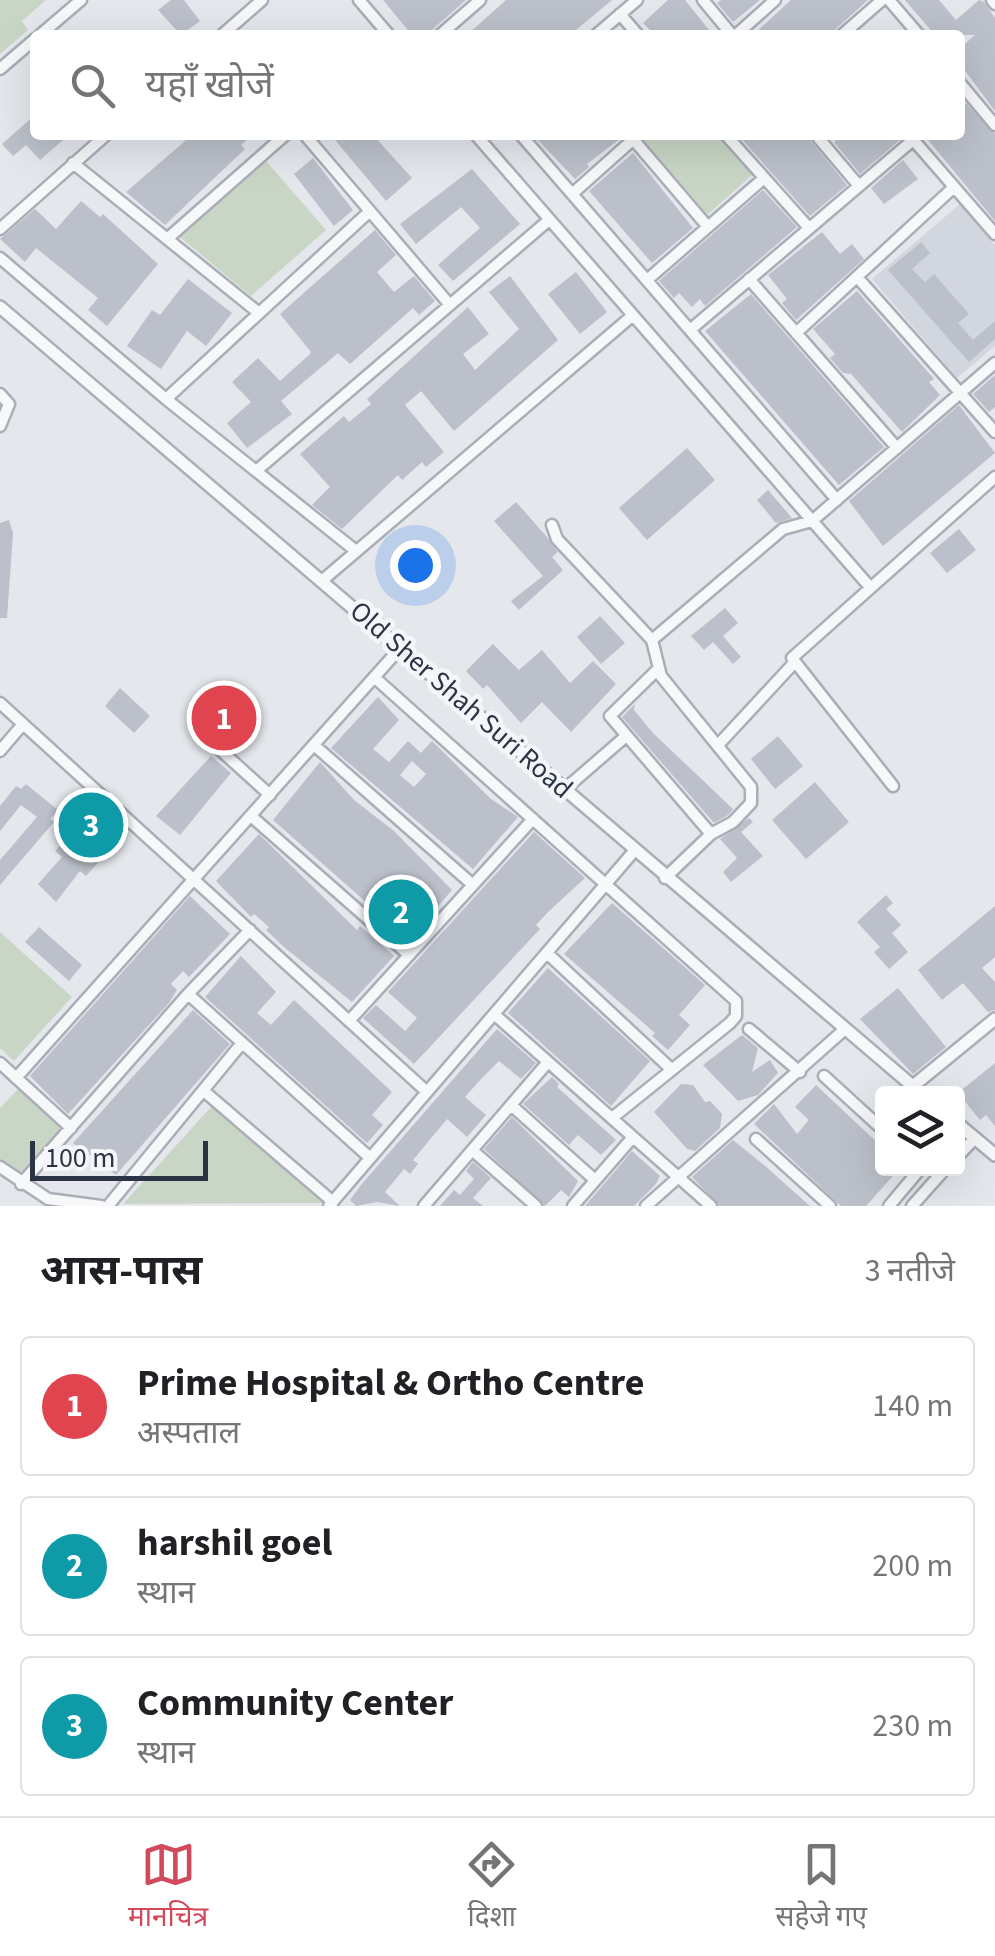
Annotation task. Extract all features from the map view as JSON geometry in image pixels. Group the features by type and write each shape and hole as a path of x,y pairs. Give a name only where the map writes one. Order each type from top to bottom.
{"street":[{"path":"46,30 81,0"},
{"path":"228,30 262,0"},
{"path":"359,0 385,30"},
{"path":"446,30 480,0"},
{"path":"602,30 636,0"},
{"path":"703,0 730,30"},
{"path":"740,30 775,0"},
{"path":"848,30 886,0 914,30"},
{"path":"620,14 634,30"},
{"path":"0,70 30,44"},
{"path":"965,90 995,125"},
{"path":"0,228 100,140"},
{"path":"166,238 280,140"},
{"path":"309,140 450,305"},
{"path":"481,140 869,586"},
{"path":"526,140 837,500"},
{"path":"572,194 633,140"},
{"path":"638,140 708,227"},
{"path":"730,140 809,228"},
{"path":"820,140 859,186"},
{"path":"690,330 908,140"},
{"path":"914,140 995,234"},
{"path":"73,163 259,314"},
{"path":"647,280 764,178"},
{"path":"796,333 954,187"},
{"path":"166,399 370,211"},
{"path":"256,471 550,220"},
{"path":"0,258 166,399 356,551"},
{"path":"856,277 995,432"},
{"path":"749,280 897,448"},
{"name":"Old Sher Shah Suri Road","path":"0,306 324,579 665,878 912,1086"},
{"path":"324,579 632,316"},
{"path":"652,640 784,529 812,521 995,363"},
{"path":"0,394 9,404 0,426"},
{"path":"720,744 793,664 796,652 995,476"},
{"path":"552,525 557,539 652,640 658,668 720,744 754,796 734,822 711,834 665,878"},
{"path":"16,1078 402,646"},
{"path":"793,664 894,786"},
{"path":"658,668 613,708 610,716 711,834"},
{"path":"374,678 608,882 736,1001 738,1008 730,1023 612,1118"},
{"path":"0,702 427,1092"},
{"path":"0,751 23,724"},
{"path":"565,789 625,737"},
{"path":"314,745 474,885"},
{"path":"218,747 270,795"},
{"path":"251,816 409,955"},
{"path":"349,1021 533,819"},
{"path":"205,1092 331,1204 368,1156 634,850"},
{"path":"21,1184 188,994 250,930"},
{"path":"547,952 670,1068"},
{"path":"188,994 368,1156"},
{"path":"494,1014 712,1206"},
{"path":"921,1086 995,1019"},
{"path":"646,1206 845,1029"},
{"path":"749,1030 800,1072"},
{"path":"0,1168 48,1199 104,1206 205,1092 242,1043"},
{"path":"424,1206 548,1062"},
{"path":"0,1063 71,1128"},
{"path":"824,1076 875,1123"},
{"path":"511,1105 595,1180"},
{"path":"965,1131 995,1155"},
{"path":"572,1206 633,1137"},
{"path":"965,1148 974,1138"},
{"path":"756,1139 830,1206"},
{"path":"472,1150 536,1206"},
{"path":"889,1206 917,1176"},
{"path":"933,1176 937,1179"},
{"path":"912,1206 939,1176"}],"shaded area":[{"path":"960,204 995,245 995,346 957,378 872,279"}],"green space":[{"path":"0,0 46,0 22,21 28,30 0,54"},
{"path":"721,140 752,175 706,216 642,142"},
{"path":"266,161 326,230 251,296 180,237"},
{"path":"0,932 72,997 14,1061 0,1048"},
{"path":"18,1089 61,1128 18,1176 0,1160 0,1108"},
{"path":"212,1106 325,1203 123,1204"}],"building":[{"path":"171,0 184,0 200,21 188,30 176,30 158,10"},
{"path":"383,0 466,0 432,30 408,30"},
{"path":"506,0 612,0 576,30 473,30"},
{"path":"668,0 685,0 709,30 650,30 643,23"},
{"path":"760,0 733,22 717,3"},
{"path":"791,0 868,0 835,30 758,30"},
{"path":"905,0 939,0 956,20 979,0 984,2 995,18 995,111 965,71 965,44 975,35 965,35 965,30 931,30"},
{"path":"965,104 995,134 995,221 928,140 965,140"},
{"path":"30,119 30,140 63,140 40,160 26,145 13,156 2,144"},
{"path":"186,140 246,140 241,145 245,149 165,225 126,192"},
{"path":"335,140 378,140 412,178 386,201"},
{"path":"538,140 618,140 587,164 589,167 575,179"},
{"path":"742,140 810,140 847,185 810,216"},
{"path":"836,140 900,140 860,174 834,142"},
{"path":"633,153 693,228 652,263 589,191"},
{"path":"313,158 353,210 334,226 294,174"},
{"path":"903,160 918,179 884,204 871,188"},
{"path":"472,169 520,224 453,281 438,265 480,228 461,207 416,244 400,224"},
{"path":"763,190 797,227 705,306 700,299 692,307 679,293 674,298 659,281"},
{"path":"81,201 100,217 103,214 158,264 107,326 88,310 98,298 36,248 25,262 0,239 35,209 56,229"},
{"path":"375,230 396,255 377,272 394,292 414,276 435,301 419,315 413,308 350,364 338,353 281,401 292,414 247,448 227,423 251,402 232,382 258,358 280,381 309,355 311,352 280,314"},
{"path":"822,232 840,254 852,244 864,259 796,320 782,303 787,299 768,275"},
{"path":"921,242 930,253 912,269 925,282 934,274 969,314 958,323 973,340 995,321 995,339 969,362 888,270"},
{"path":"576,272 607,312 580,334 548,294"},
{"path":"510,276 558,340 454,431 421,391 405,405 444,452 426,467 422,462 402,480 398,475 342,529 312,505 330,487 300,454 344,416 349,422 371,404 367,399 468,307 489,334 463,354 475,370 519,329 489,292"},
{"path":"188,279 232,313 206,346 187,331 161,369 127,346 152,310 160,315"},
{"path":"857,291 934,379 929,382 940,395 902,432 851,374 843,373 830,358 835,354 813,329"},
{"path":"751,294 884,447 839,485 705,331"},
{"path":"995,375 995,407 989,412 973,394"},
{"path":"959,405 995,453 883,546 849,501"},
{"path":"687,448 715,480 647,540 619,508"},
{"path":"768,490 792,518 776,523 757,500"},
{"path":"516,502 558,552 552,557 563,570 519,610 511,601 543,576 494,521"},
{"path":"9,520 13,533 7,618 0,618 0,523"},
{"path":"959,529 976,550 947,573 930,553"},
{"path":"725,608 738,623 723,636 741,657 733,664 713,642 704,650 691,636"},
{"path":"600,616 625,643 601,664 577,637"},
{"path":"493,644 519,670 542,650 570,683 593,661 616,684 571,732 542,702 521,723 487,685 483,689 466,671"},
{"path":"120,688 150,716 134,733 105,706"},
{"path":"236,689 253,706 223,736 206,720"},
{"path":"378,697 399,720 373,749 389,762 408,741 421,753 432,741 491,799 518,817 473,869 331,748","holes":["412,761 426,774 414,787 400,775"]},
{"path":"635,704 634,710 653,733 733,809 728,815 714,823 622,717"},
{"path":"778,736 803,766 775,789 751,759"},
{"path":"211,756 231,773 180,835 156,816"},
{"path":"320,762 354,800 394,831 452,890 409,940 273,820"},
{"path":"815,782 849,822 806,859 772,820"},
{"path":"26,784 58,810 50,819 54,822 0,885 0,860 37,817 21,805 0,831 0,806 16,786 21,789"},
{"path":"86,806 110,827 93,847 104,856 86,876 80,871 56,902 38,884 62,857 55,851 76,827 71,823"},
{"path":"749,818 753,822 741,832 763,856 731,882 723,872 737,858 720,839"},
{"path":"534,832 585,878 536,925 540,929 414,1064 363,1018 376,1005 405,1031 417,1018 388,992"},
{"path":"259,834 357,930 360,926 394,956 352,1002 284,947 266,930 269,927 254,914 251,917 216,881"},
{"path":"886,895 893,903 886,909 901,925 892,933 908,952 889,969 874,952 880,947 857,922"},
{"path":"190,896 230,934 189,977 183,971 171,984 177,990 169,1003 68,1114 30,1076"},
{"path":"612,903 705,985 679,1015 690,1025 668,1050 652,1036 655,1033 564,954"},
{"path":"995,906 995,957 982,968 995,982 995,1010 988,1012 963,983 942,1000 918,970"},
{"path":"39,927 82,965 69,981 25,942"},
{"path":"241,956 276,992 257,1013 271,1025 294,1000 392,1092 372,1115 383,1125 367,1143 205,997"},
{"path":"548,968 650,1061 611,1106 508,1013"},
{"path":"898,988 946,1047 913,1074 860,1019"},
{"path":"193,1010 230,1044 116,1175 73,1143"},
{"path":"497,1029 536,1063 521,1079 499,1061 481,1079 465,1097 486,1115 467,1137 447,1119 413,1160 418,1164 410,1174 404,1169 385,1192 400,1206 377,1202 356,1206 350,1200 361,1185"},
{"path":"742,1035 758,1048 752,1072 770,1060 778,1073 758,1095 738,1101 703,1065"},
{"path":"995,1063 995,1126 986,1115 980,1120 965,1102 965,1087"},
{"path":"552,1077 559,1084 557,1087 616,1140 601,1155 578,1135 569,1145 523,1104"},
{"path":"681,1084 693,1085 705,1102 710,1101 722,1114 720,1128 695,1151 687,1149 654,1112"},
{"path":"816,1085 875,1140 875,1176 893,1176 866,1206 841,1206 754,1124 774,1104 797,1134 809,1120 795,1107"},
{"path":"512,1117 578,1181 569,1197 561,1190 545,1206 484,1149"},
{"path":"733,1140 810,1206 720,1206 692,1177"},
{"path":"632,1151 660,1176 656,1184 634,1206 585,1206"},
{"path":"473,1162 491,1178 473,1198 483,1206 440,1206 454,1190 460,1195 474,1179 466,1171"}],"place":[{"name":"Prime Hospital & Ortho Centre","path":"224,718"},
{"name":"Community Center","path":"91,825"},
{"name":"harshil goel","path":"401,912"}]}
